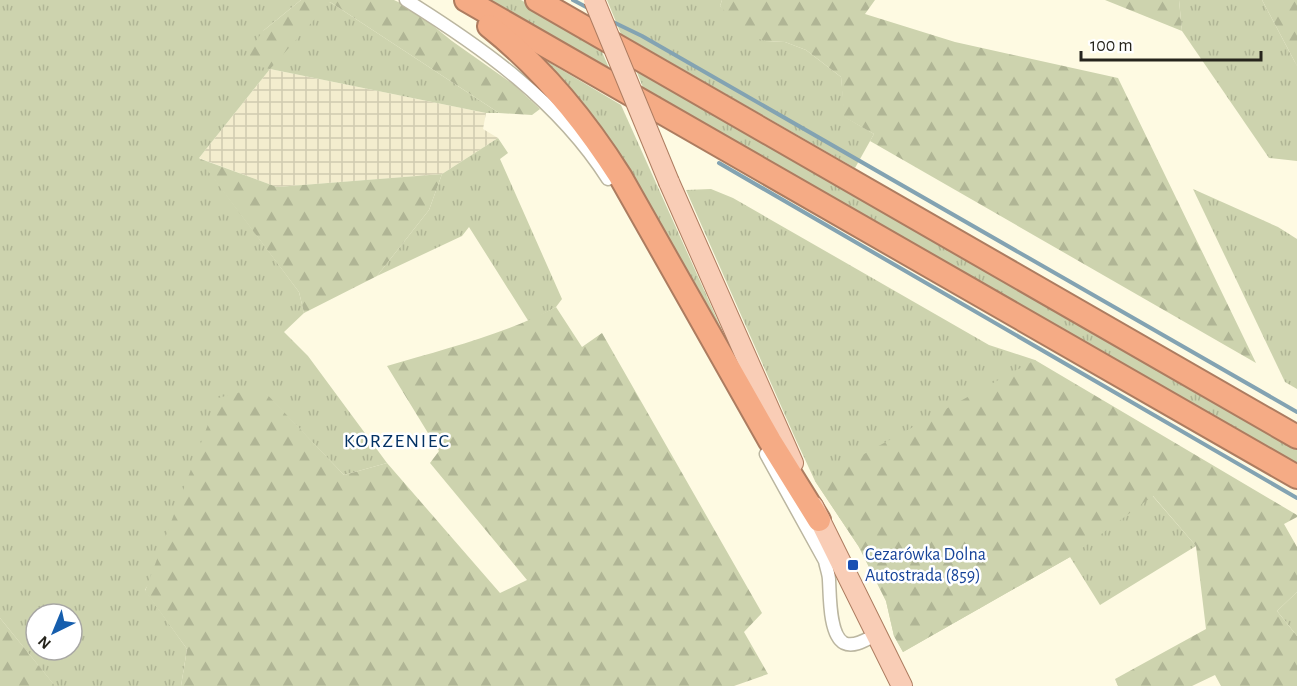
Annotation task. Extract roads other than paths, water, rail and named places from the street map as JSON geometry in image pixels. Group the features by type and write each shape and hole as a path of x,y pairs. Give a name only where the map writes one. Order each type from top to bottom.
{"highway":[{"path":"458,0 500,34 533,65 566,100 602,147 770,441 819,520"},
{"path":"466,0 1297,477"},
{"path":"537,0 1297,437"}],"main road":[{"path":"594,0 669,182 754,377 819,520 902,686"}],"street":[{"path":"406,0 447,26 528,87 561,118 600,166 751,427 825,561 829,577 832,618 838,637 845,644 852,644 875,634"}],"waterway":[{"path":"573,0 588,8"},
{"path":"611,21 642,36 1297,412"},
{"path":"719,163 1297,498"}],"place":[{"name":"Cezarówka Dolna Autostrada (859)","path":"853,565"}],"district":[{"name":"KORZENIEC","path":"397,441"}]}
